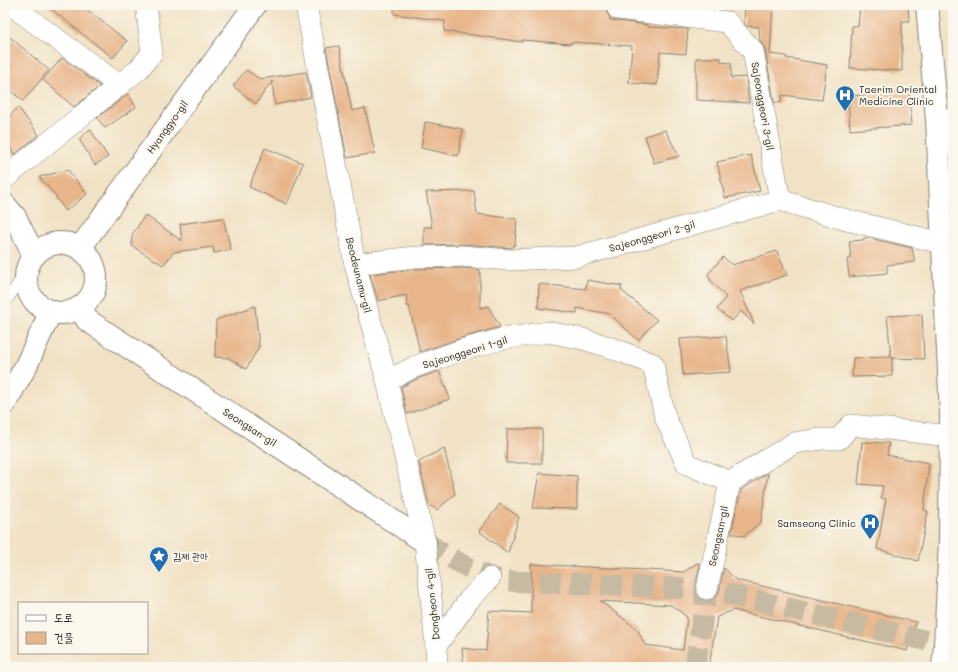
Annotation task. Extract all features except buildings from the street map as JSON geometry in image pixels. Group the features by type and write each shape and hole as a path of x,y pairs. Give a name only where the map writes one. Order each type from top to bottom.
{"street":[{"path":"11,5 119,85"},
{"path":"5,178 139,69 152,53 146,5"},
{"name":"Hyanggyo-gil","path":"80,248 255,5"},
{"name":"Beodeunamu-gil","path":"306,5 355,264 387,381 425,542"},
{"name":"Sajeonggeori 3-gil","path":"619,5 618,9 702,12 727,22 753,51 780,200"},
{"path":"927,5 945,120 942,243 952,414 950,436 949,646 943,667"},
{"path":"780,200 844,219 942,243"},
{"name":"Sajeonggeori 2-gil","path":"355,264 415,257 463,256 509,260 576,257 780,200"},
{"path":"5,204 15,217 30,264"},
{"path":"51,244 70,244 80,248 93,263 95,273 95,283 87,301 80,307 61,313 42,307 34,300 26,283 30,264 42,248 51,244"},
{"name":"Seongsan-gil","path":"80,307 87,320 425,542"},
{"path":"5,403 26,366 51,311"},
{"name":"Sajeonggeori 1-gil","path":"387,381 414,367 465,349 502,339 548,332 583,339 612,348 653,364 665,417 687,464 730,482"},
{"path":"730,482 794,443 821,439 839,439 851,425 950,436"},
{"name":"Seongsan-gil","path":"707,589 730,482"},
{"name":"Dongheon 4-gil","path":"425,542 437,667"},
{"path":"436,646 469,600 490,578"}],"lane":[{"path":"5,302 30,264"}],"tunnel":[{"path":"425,542 454,560 484,575 506,581 707,589 945,645"},
{"path":"695,667 707,589"}],"place":[{"name":"Taerim Oriental Medicine Clinic","path":"845,112"},
{"name":"Samseong Clinic","path":"870,540"},
{"name":"김제 관아","path":"159,573"}]}
